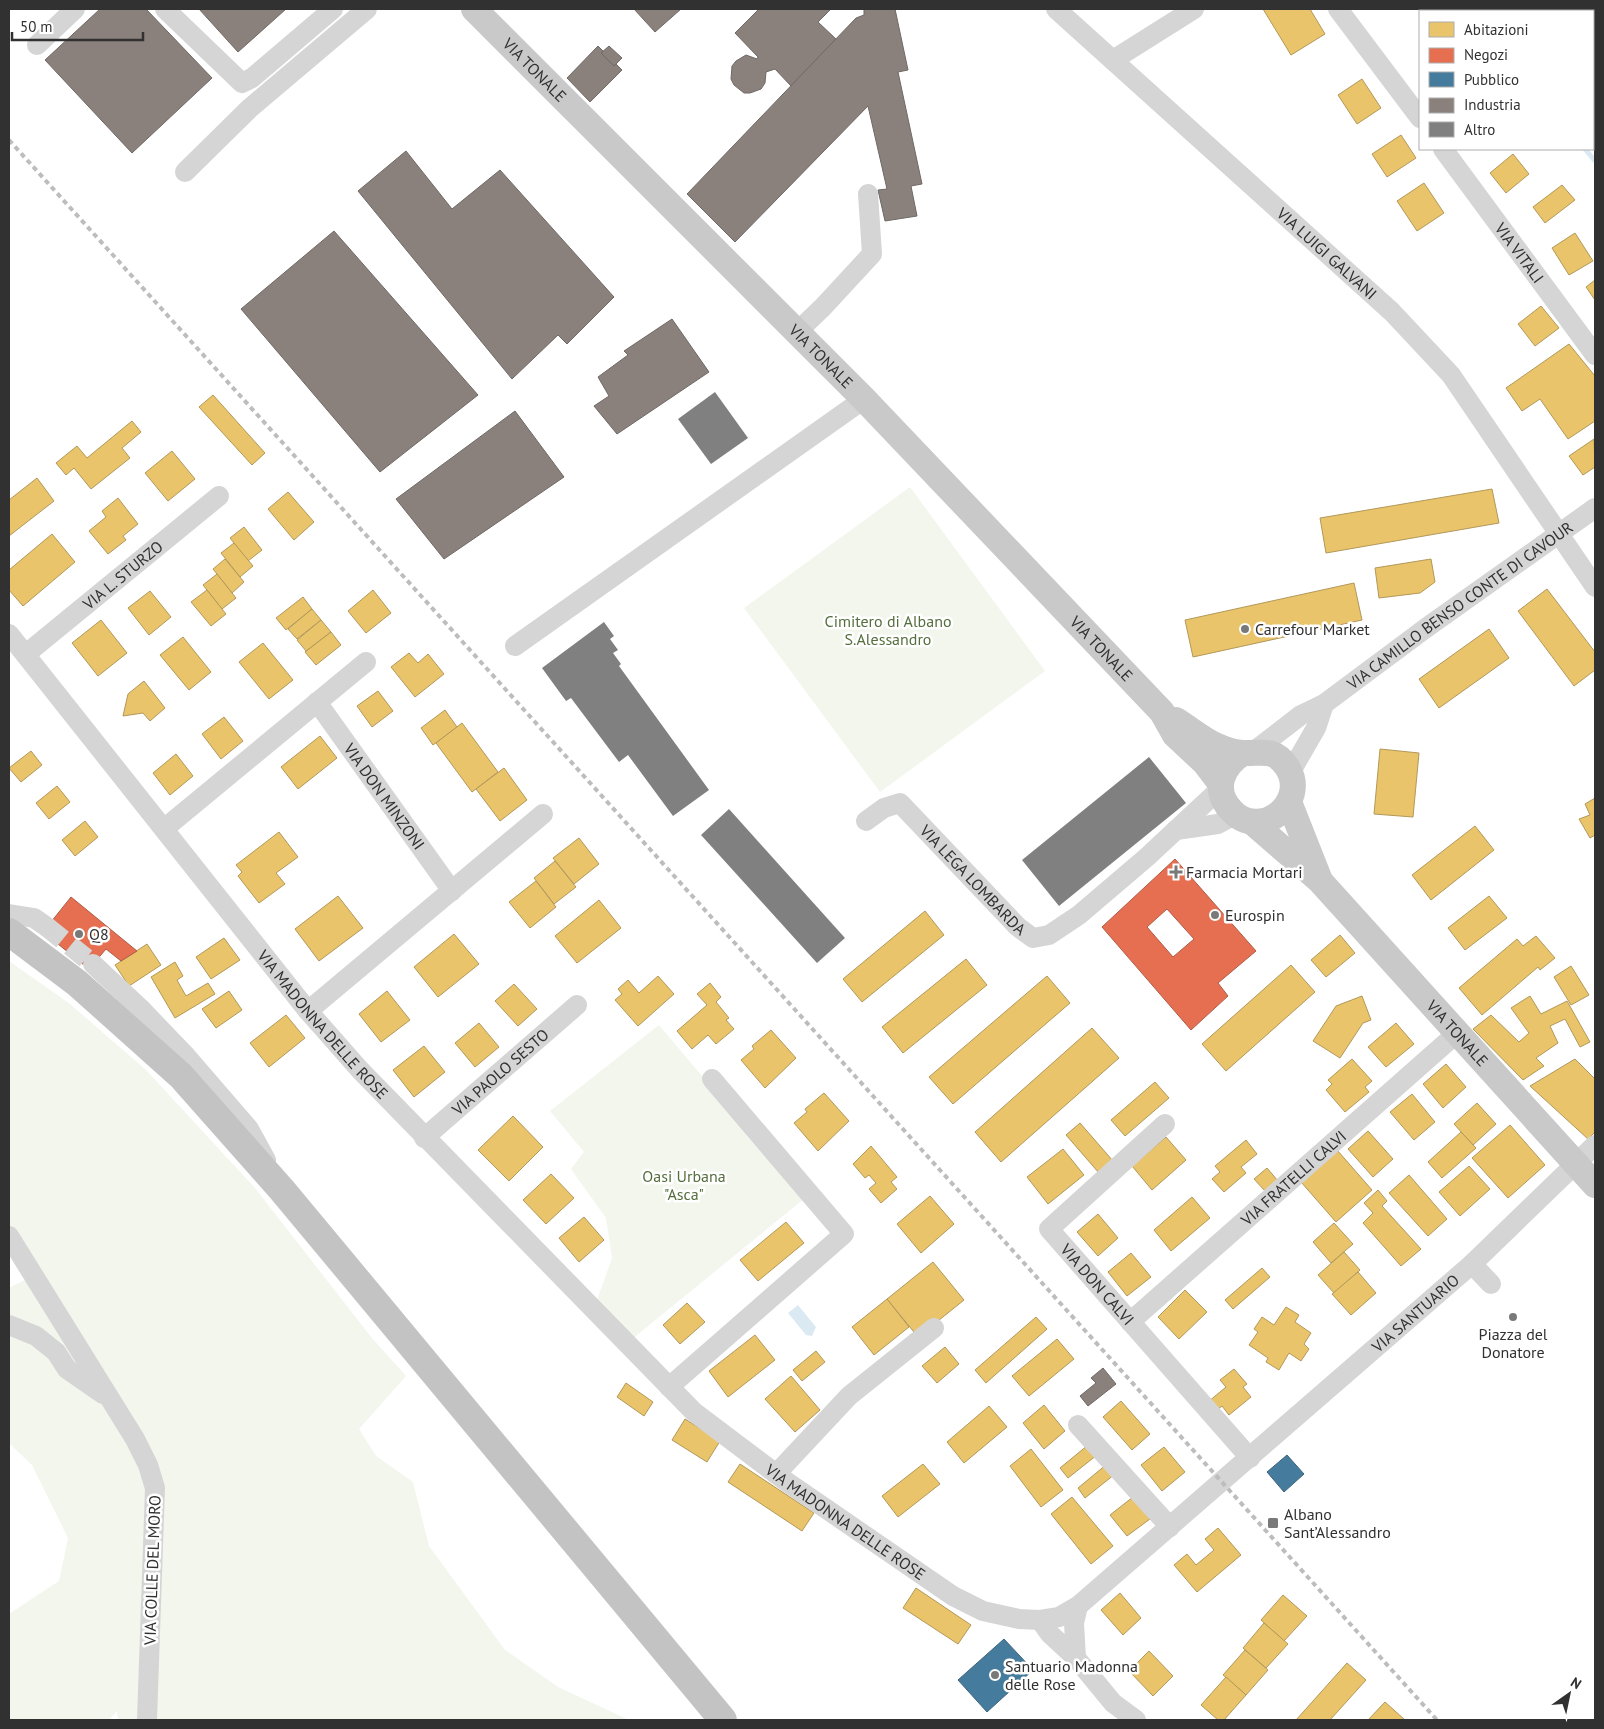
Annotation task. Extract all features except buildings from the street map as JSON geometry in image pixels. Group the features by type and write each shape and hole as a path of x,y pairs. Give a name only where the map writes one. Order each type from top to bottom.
{"highway":[{"path":"9,932 77,984 181,1076 282,1190 723,1720"}],"main road":[{"name":"VIA TONALE","path":"474,9 864,398 1162,712 1175,735 1205,763 1221,786 1226,806 1320,881 1456,1034 1595,1185"},
{"name":"VIA TONALE","path":"1162,712 1217,746 1248,753 1271,754 1282,760 1290,773 1292,790 1289,802 1320,881"},
{"path":"1221,786 1227,766 1248,753"},
{"path":"1243,818 1265,821 1275,817 1289,802"}],"street":[{"path":"37,45 75,9"},
{"path":"165,9 242,83 252,78 333,9"},
{"name":"VIA LUIGI GALVANI","path":"1056,9 1392,312 1451,375 1560,532 1595,587"},
{"path":"1112,60 1194,9"},
{"path":"1338,9 1419,117"},
{"path":"185,172 250,108 362,10"},
{"name":"VIA VITALI","path":"1444,150 1595,355"},
{"path":"797,332 823,308 872,254 868,194"},
{"path":"515,646 864,398"},
{"name":"VIA L. STURZO","path":"26,654 219,496"},
{"name":"VIA CAMILLO BENSO CONTE DI CAVOUR","path":"1248,753 1301,715 1324,704 1595,508"},
{"name":"VIA MADONNA DELLE ROSE","path":"9,634 165,828 308,1011 424,1138 694,1412 776,1474 953,1596 983,1611 1019,1619 1040,1620 1059,1617 1078,1606 1170,1527"},
{"path":"165,828 366,662"},
{"name":"VIA DON MINZONI","path":"318,702 452,892"},
{"path":"1290,773 1316,728 1324,704"},
{"name":"VIA LEGA LOMBARDA","path":"866,820 884,808 900,803 1018,927 1032,938 1049,936 1079,915 1176,830 1221,786"},
{"path":"308,1011 543,814"},
{"path":"1176,830 1243,818"},
{"path":"9,914 34,918 47,927"},
{"path":"93,964 186,1056 249,1129 282,1190"},
{"name":"VIA PAOLO SESTO","path":"424,1138 577,1005"},
{"name":"VIA FRATELLI CALVI","path":"1130,1322 1456,1034"},
{"path":"669,1387 844,1234 712,1079"},
{"name":"VIA DON CALVI","path":"1165,1124 1049,1230 1250,1458"},
{"name":"VIA SANTUARIO","path":"1170,1527 1472,1264 1595,1145"},
{"name":"VIA COLLE DEL MORO","path":"9,1236 135,1439 148,1465 155,1488 147,1720"},
{"path":"1472,1264 1491,1284"},
{"name":"VIA COLLE DEL MORO","path":"9,1325 36,1336 56,1352 67,1369 111,1400"},
{"path":"776,1474 849,1396 934,1328"},
{"path":"1078,1425 1170,1527"},
{"path":"1076,1658 1074,1623 1078,1606"},
{"path":"1040,1620 1050,1634 1076,1658 1113,1703 1136,1720"}],"green space":[{"name":"Cimitero di Albano S.Alessandro","path":"910,487 1045,671 880,792 744,608"},
{"path":"9,961 70,1004 146,1070 255,1188 371,1337 406,1376 359,1429 376,1456 413,1482 429,1546 505,1650 558,1687 629,1720 118,1720 117,1711 109,1720 11,1720 9,1716 9,1614 59,1581 68,1538 32,1465 9,1443 9,1288 36,1274 9,1230"},
{"name":"Oasi Urbana \"Asca\"","path":"659,1025 805,1198 631,1340 596,1303 612,1258 606,1218 571,1169 584,1152 550,1111"}],"shaded area":[{"path":"798,1305 816,1327 812,1336 806,1335 788,1313"}],"waterway":[{"path":"1586,150 1595,161"}],"tunnel":[{"path":"47,927 93,964"}],"railway":[{"path":"9,140 1437,1720"}],"place":[{"name":"Carrefour Market","path":"1245,629"},
{"name":"Farmacia Mortari","path":"1176,872"},
{"name":"Eurospin","path":"1215,915"},
{"name":"Q8","path":"79,934"},
{"name":"Piazza del Donatore","path":"1513,1317"},
{"name":"Albano Sant’Alessandro","path":"1273,1523"},
{"name":"Santuario Madonna delle Rose","path":"995,1675"}]}
